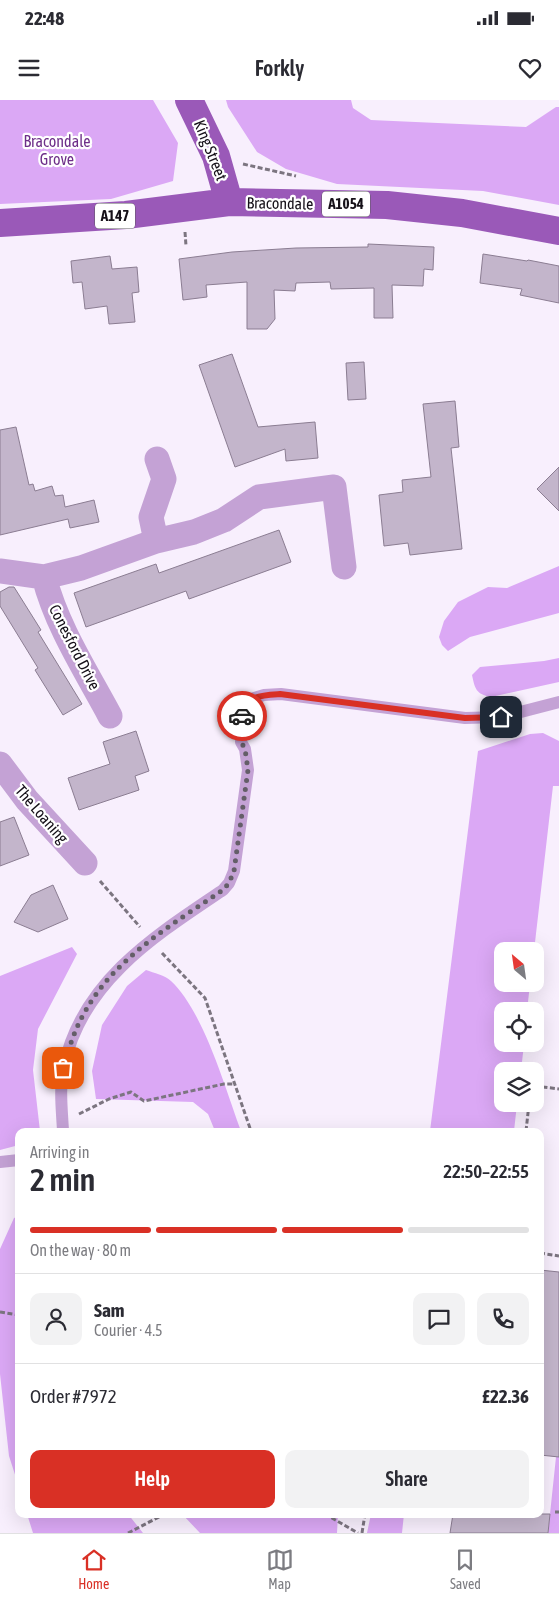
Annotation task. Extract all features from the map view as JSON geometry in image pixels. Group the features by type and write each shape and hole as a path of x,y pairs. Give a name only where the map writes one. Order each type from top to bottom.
{"main road":[{"name":"King Street","path":"189,100 216,156 229,202"},
{"name":"Bracondale","path":"0,223 126,215 229,202 387,205 462,213 559,230"}],"street":[{"path":"156,541 150,517 164,479 157,459"},
{"path":"0,571 44,577 81,568 156,541 194,532 224,520 259,497 334,487 344,567"},
{"name":"Conesford Drive","path":"44,577 49,597 58,619 110,716"},
{"name":"The Loaning","path":"0,764 27,800 85,863"}],"lane":[{"path":"63,1126 63,1068 72,1040 86,1010 109,978 150,940 223,890 229,883 234,871 248,770 245,749 241,742 242,713 246,703 264,695 280,694 465,718 501,717 559,702"},
{"path":"0,1162 15,1160"}],"path":[{"path":"85,863 150,940 205,998 250,1128"},
{"path":"63,1126 109,1100 131,1092 144,1101 224,1084 234,1084"},
{"path":"544,1087 559,1089"},
{"path":"526,1128 528,1112"},
{"path":"544,1254 559,1256"},
{"path":"0,1312 15,1314"},
{"path":"128,1533 157,1518"},
{"path":"332,1518 358,1533"},
{"path":"362,1533 364,1518"}],"green space":[{"name":"Bracondale Grove","path":"0,100 153,100 178,143 173,181 111,199 0,204"},
{"path":"226,100 351,100 353,108 371,120 526,127 556,107 559,107 559,205 483,191 337,184 286,169 257,152 228,107"},
{"path":"559,566 559,613 470,637 448,651 442,645 439,637 444,621 458,602 488,587 507,588"},
{"path":"559,658 559,682 491,697 479,692 474,684 472,675 480,667"},
{"path":"543,733 559,741 559,786 553,786 535,942 494,942 494,992 529,992 528,1002 494,1002 494,1052 523,1052 522,1062 494,1062 494,1112 516,1112 514,1128 430,1128 478,751 530,734"},
{"path":"72,947 77,954 38,1029 33,1070 40,1128 15,1128 15,1146 0,1150 0,976"},
{"path":"146,970 169,979 183,995 194,1011 221,1073 240,1128 214,1128 208,1114 193,1102 96,1099 92,1071 102,1025 127,986"},
{"path":"14,1218 15,1475 9,1456 0,1374 0,1249"},
{"path":"556,1457 559,1457 559,1533 548,1533"},
{"path":"28,1518 131,1518 143,1533 33,1533"},
{"path":"186,1518 338,1518 337,1533 200,1533"},
{"path":"370,1518 404,1518 402,1533 367,1533"}],"building":[{"path":"368,244 434,247 433,270 424,269 423,286 392,285 393,318 374,318 374,288 331,289 330,282 296,283 295,291 274,290 275,319 267,329 247,329 247,282 206,285 207,297 183,300 179,259 232,252 296,248 368,247"},
{"path":"483,254 559,266 559,303 520,295 522,289 480,283"},
{"path":"110,256 112,269 137,267 139,292 132,293 135,322 109,324 107,306 85,309 82,282 73,283 71,261"},
{"path":"232,354 258,427 315,422 318,458 286,461 285,449 235,467 199,365"},
{"path":"364,362 366,399 348,400 346,363"},
{"path":"455,401 459,447 451,448 462,549 410,555 408,543 384,546 379,495 403,492 402,480 431,477 423,404"},
{"path":"16,427 29,485 33,484 35,491 52,486 55,496 63,495 65,507 94,500 99,522 70,528 68,519 0,535 0,430"},
{"path":"559,467 559,511 537,489"},
{"path":"279,530 291,562 189,599 186,591 86,627 74,593 156,564 159,573"},
{"path":"9,587 14,587 41,630 38,632 82,704 63,715 35,670 38,668 0,606 0,592"},
{"path":"136,731 149,771 135,776 139,790 79,810 68,778 110,764 103,742"},
{"path":"14,817 29,855 0,866 0,822"},
{"path":"53,885 68,919 38,932 14,922 31,895"},
{"path":"544,1270 559,1272 559,1457 544,1455"},
{"path":"544,1514 550,1514 548,1533 450,1533 452,1518 544,1518"}],"way so far":[{"path":"63,1068 72,1040 86,1010 109,978 150,940 223,890 229,883 234,871 248,770 245,749 241,742 242,716"}],"route":[{"path":"242,716 246,703 254,698 280,694 465,718 501,717"}]}
